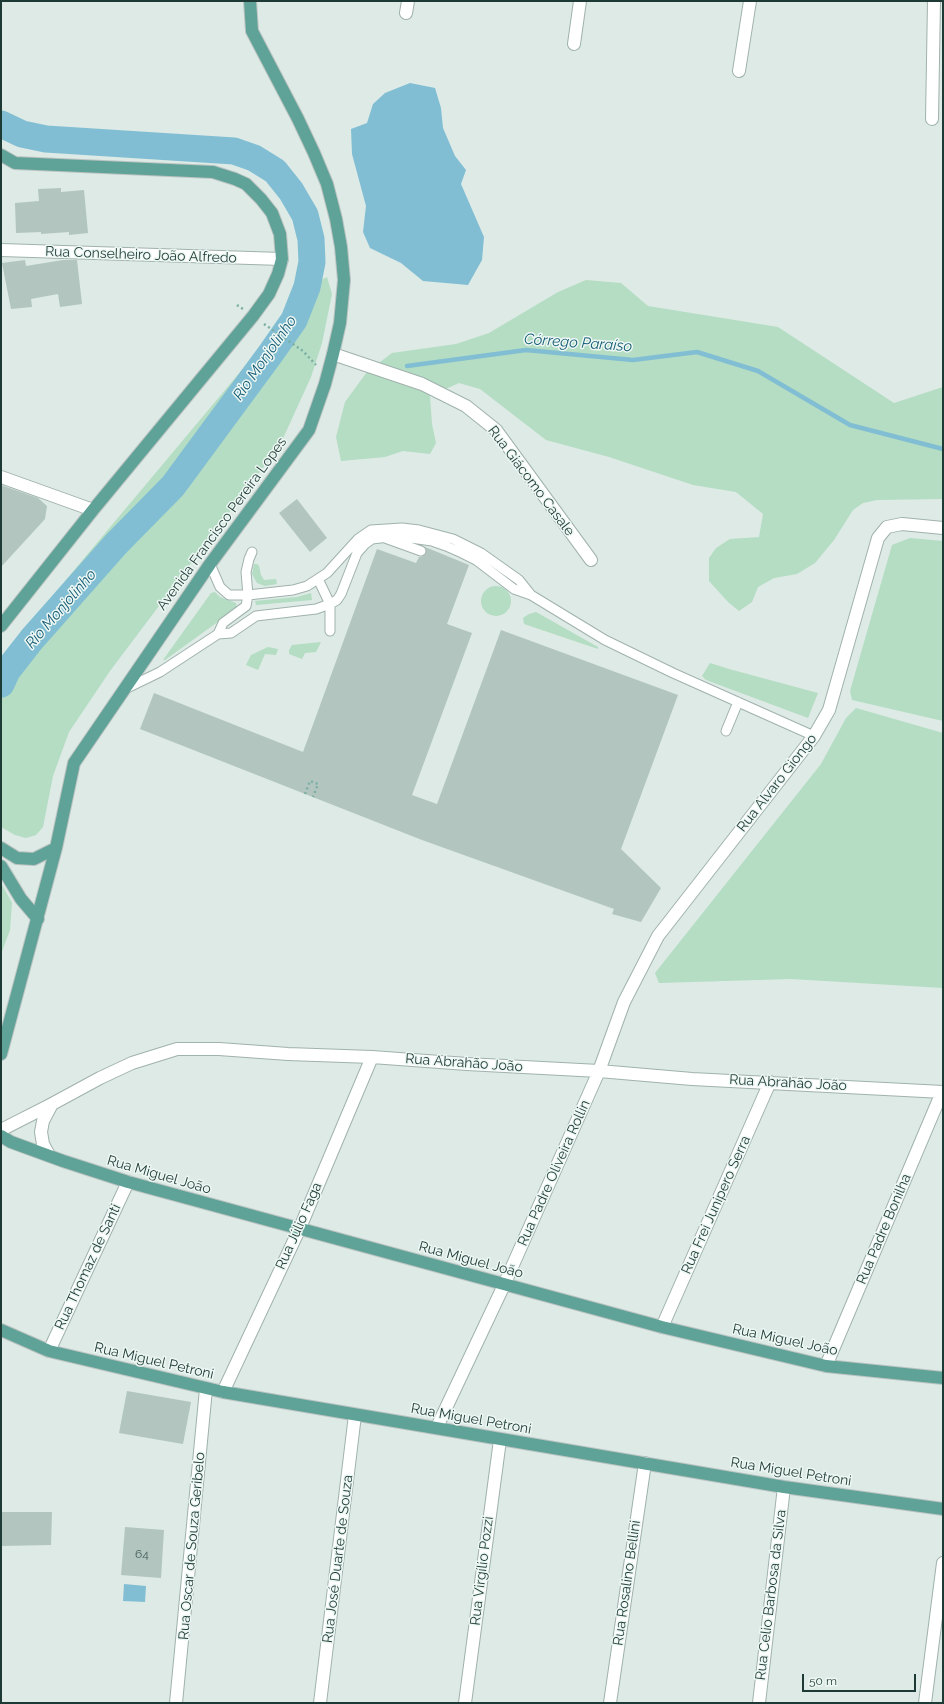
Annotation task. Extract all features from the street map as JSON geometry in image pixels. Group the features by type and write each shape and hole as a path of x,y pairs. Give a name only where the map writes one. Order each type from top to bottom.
{"main road":[{"name":"Avenida Francisco Pereira Lopes","path":"1,1054 56,848 74,762 210,564 308,430 326,384 334,354 340,322 344,280 341,247 336,219 327,184 314,153 298,119 252,32 250,1"},
{"path":"1,155 15,163 213,172 235,179 246,184 272,213 280,234 282,259 278,274 269,294 93,510 1,626"},
{"path":"1,848 17,858 34,859 56,848"},
{"path":"1,866 21,899 38,919"},
{"name":"Rua Miguel João","path":"1,1136 11,1142 62,1161 128,1182 299,1230 662,1327 826,1366 943,1378"},
{"name":"Rua Miguel Petroni","path":"1,1330 49,1351 206,1389 784,1487 943,1509"}],"street":[{"path":"574,44 580,1"},
{"path":"739,71 750,1"},
{"path":"932,119 934,1"},
{"name":"Rua Conselheiro João Alfredo","path":"1,250 282,259"},
{"name":"Rua Giácomo Casale","path":"334,354 422,384 466,406 496,430 591,560"},
{"path":"1,477 93,510"},
{"name":"Rua Alvaro Giongo","path":"599,1071 624,1002 658,936 814,736 830,710 878,538 887,527 902,524 943,528"},
{"name":"Rua Abrahão João","path":"1,1130 100,1078 132,1063 177,1049 219,1049 288,1054 372,1057 692,1078 942,1092"},
{"name":"Rua Júlio Faga","path":"223,1392 299,1230 372,1057"},
{"name":"Rua Padre Oliveira Rollin","path":"437,1427 504,1285 599,1071"},
{"name":"Rua Frei Junipero Serra","path":"662,1327 770,1082"},
{"name":"Rua Padre Bonilha","path":"826,1366 942,1092"},
{"path":"49,1155 43,1144 41,1132 43,1121 52,1104"},
{"name":"Rua Thomaz de Santi","path":"49,1351 128,1182"},
{"name":"Rua Oscar de Souza Geribelo","path":"176,1703 206,1389"},
{"name":"Rua José Duarte de Souza","path":"320,1703 356,1415"},
{"name":"Rua Virgílio Pozzi","path":"465,1703 500,1440"},
{"name":"Rua Rosalino Bellini","path":"610,1703 645,1463"},
{"name":"Rua Celio Barbosa da Silva","path":"759,1703 784,1487"},
{"path":"924,1703 943,1562"}],"lane":[{"path":"210,564 220,587 229,595 248,595 293,590 307,586 327,573 358,539 372,530 402,528 419,530 454,539 481,553 519,580 531,595"},
{"path":"123,690 160,672 218,634 231,633 256,616 316,610 330,604 337,600 341,594 357,553 365,544 372,539 397,536 414,538 446,546 476,560 514,589 531,595 605,640 673,673 814,736"},
{"path":"382,537 421,551"},
{"path":"218,634 223,623 246,606 248,595 246,572 252,552"},
{"path":"318,579 330,604 330,631"},
{"path":"726,731 738,702"}],"path":[{"path":"264,324 303,351 319,368"},
{"path":"305,794 310,781 318,784 313,797"}],"green space":[{"path":"327,277 332,294 322,343 311,377 280,445 110,671 69,732 53,776 43,827 36,835 26,838 15,835 1,827 1,658 282,322 297,292"},
{"path":"586,280 621,283 648,306 778,327 894,403 943,387 943,499 877,500 863,503 853,510 834,540 815,563 797,574 774,578 758,587 752,602 739,611 728,602 709,581 709,558 716,548 730,539 759,537 763,514 736,492 693,485 609,457 546,440 480,389 459,383 430,396 432,424 436,443 430,454 403,451 385,457 341,461 336,437 345,402 367,372 392,353 456,344 489,333 558,292"},
{"path":"910,538 943,541 943,721 852,700 850,691 892,545"},
{"path":"254,564 259,566 264,580 276,579 277,584 265,586 257,583 252,574"},
{"path":"496,586 502,587 510,595 510,607 502,615 496,616 490,615 482,607 481,601 482,595 490,587"},
{"path":"215,592 220,597 236,603 237,608 163,660 211,593"},
{"path":"311,593 312,600 256,605 255,601 297,597"},
{"path":"536,612 598,647 598,649 524,624 523,618"},
{"path":"321,642 316,652 305,653 302,659 289,654 289,650 292,645"},
{"path":"268,647 278,649 276,655 265,654 258,670 246,665 251,655"},
{"path":"710,663 818,693 808,718 706,680 702,676"},
{"path":"856,708 943,733 943,988 791,979 659,983 655,973 821,764 846,718"},
{"path":"1,883 12,903 10,930 1,954"}],"water":[{"path":"410,83 435,88 441,108 443,128 455,156 466,170 461,184 484,237 482,260 468,285 423,281 401,263 370,248 363,232 366,206 352,154 351,129 367,123 373,104 385,93"},
{"path":"124,1584 146,1586 145,1602 123,1601"}],"building":[{"path":"61,188 61,192 84,190 88,233 69,235 69,232 41,234 41,232 16,233 15,203 39,201 38,189"},
{"path":"25,260 26,266 63,260 77,260 82,304 60,307 58,294 31,299 32,307 11,309 2,263"},
{"path":"1,485 38,498 47,506 45,519 1,567"},
{"path":"297,499 327,538 310,552 279,513"},
{"path":"425,547 469,565 447,624 472,633 412,795 437,804 501,630 678,695 621,849 661,888 641,922 612,914 614,909 422,840 140,729 154,693 303,752 377,549 416,563 419,557 422,557 426,553"},
{"path":"127,1391 191,1402 183,1444 119,1433"},
{"path":"1,1512 52,1512 51,1545 1,1546"},
{"path":"125,1527 164,1530 161,1578 121,1575"}],"waterway":[{"name":"Rio Monjolinho","path":"1,124 22,134 46,139 234,151 254,158 275,171 291,191 305,215 311,239 312,262 307,287 294,320 173,486 116,544 32,639 7,671 1,684"},
{"name":"Córrego Paraíso","path":"407,366 526,350 633,360 697,352 758,371 850,425 943,449"}]}
